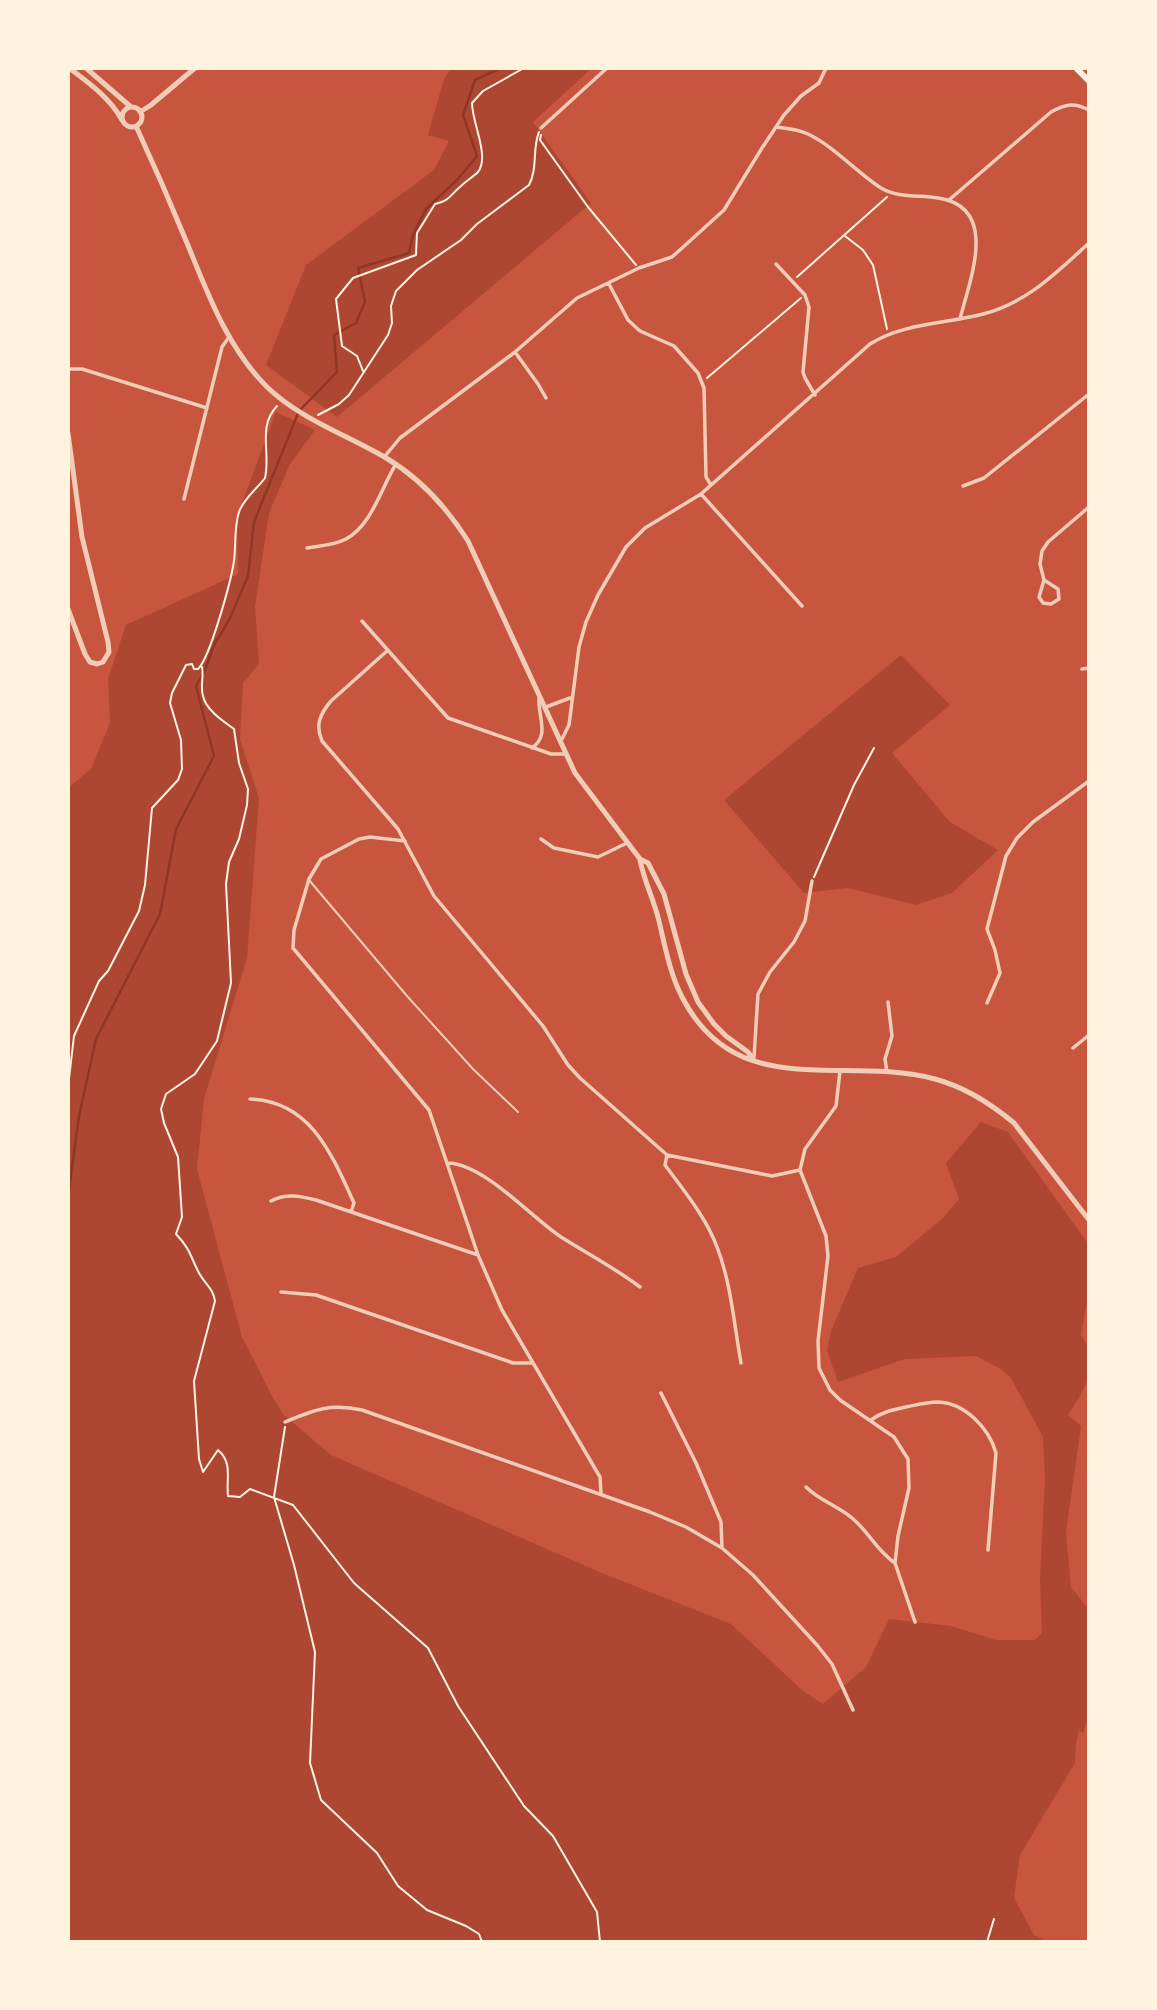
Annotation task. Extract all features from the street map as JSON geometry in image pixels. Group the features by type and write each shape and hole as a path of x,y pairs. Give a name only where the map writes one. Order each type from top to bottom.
{"main road":[{"path":"1076,68 1089,81"}],"street":[{"path":"69,68 116,108 129,127 136,126 141,120 140,112"},
{"path":"86,68 140,112"},
{"path":"140,112 195,68"},
{"path":"541,128 607,68"},
{"path":"385,457 400,438 514,352 577,298 639,268 672,257 724,210 791,106 819,83 826,68"},
{"path":"949,200 1051,111 1063,105 1076,104 1089,110"},
{"path":"122,120 124,112 131,107"},
{"path":"136,126 217,314 250,367 281,399 396,464 448,511 468,541 579,778 640,859 643,874 653,896 675,981 688,1010 702,1028 729,1052 790,1069 887,1072 935,1079 968,1091 999,1110 1014,1123 1089,1220"},
{"path":"776,127 807,133 890,194 949,200 960,205 971,218 978,250 960,319"},
{"path":"561,741 569,724 579,647 586,622 598,595 626,547 645,528 701,494 870,344 888,333 960,319 1001,308 1025,297 1039,288 1089,243"},
{"path":"776,264 805,295 809,307 803,372 815,395"},
{"path":"609,284 628,320 640,331 674,346 698,373 702,382 706,477 711,485"},
{"path":"184,499 222,347 229,337"},
{"path":"514,352 546,398"},
{"path":"68,369 82,369 207,408"},
{"path":"963,486 984,478 1089,394"},
{"path":"68,433 82,537 108,642 108,652 103,662 97,664 88,659 68,609"},
{"path":"307,548 339,542 352,534 373,509 396,464"},
{"path":"701,494 802,606"},
{"path":"1044,580 1058,589 1059,599 1051,604 1043,603 1039,597 1044,580 1040,564 1042,551 1048,542 1089,507"},
{"path":"362,621 448,718 551,754 567,754"},
{"path":"388,650 323,710 318,731 322,741 398,829 434,896 543,1026 568,1065 667,1154 772,1176 800,1170"},
{"path":"1082,669 1089,668"},
{"path":"532,748 542,738 543,733 538,712 540,693"},
{"path":"546,707 572,698"},
{"path":"987,1003 1000,973 987,929 1006,856 1017,838 1033,822 1089,781"},
{"path":"405,841 370,837 352,842 321,859 309,879 294,930 293,948 422,1100 433,1120 478,1255 502,1310 600,1477 601,1493"},
{"path":"541,839 554,848 598,857 629,842"},
{"path":"640,859 648,863 664,894 686,974 698,1002 714,1024 753,1059"},
{"path":"753,1059 757,1040 755,1015 758,994 770,972 794,942 805,921 812,881"},
{"path":"887,1072 885,1059 891,1036 888,1002"},
{"path":"1073,1048 1089,1035"},
{"path":"840,1071 836,1106 805,1149 800,1170 826,1236 828,1255 818,1341 819,1368 830,1390 840,1400 894,1437 904,1450 910,1468 909,1488 895,1563 915,1622"},
{"path":"250,1099 274,1102 303,1119 326,1146 337,1166 354,1203 351,1212"},
{"path":"667,1154 665,1166 706,1224 717,1245 725,1272 741,1363"},
{"path":"449,1163 462,1163 505,1192 560,1236 640,1287"},
{"path":"271,1200 300,1196 459,1251 478,1255"},
{"path":"281,1292 316,1295 513,1363 532,1363"},
{"path":"661,1393 721,1522 722,1548"},
{"path":"871,1420 883,1412 939,1402 967,1412 979,1423 996,1453 988,1550"},
{"path":"285,1422 320,1408 355,1408 601,1493 686,1527 722,1548 753,1575 817,1645 832,1664 853,1710"},
{"path":"806,1487 816,1497 841,1509 855,1521 884,1556 895,1563"}],"lane":[{"path":"309,879 407,996 473,1069 518,1112"}],"path":[{"path":"363,371 357,356 342,346 336,299 356,277 416,255 417,233 435,204 449,200 458,188 479,171 483,156 472,118 472,103 483,91 524,68"},
{"path":"541,128 540,140 588,207 639,268"},
{"path":"313,418 339,404 349,395 388,335 393,323 391,306 396,291 417,270 461,240 483,219 529,185 533,177 536,139 541,128"},
{"path":"792,281 890,194"},
{"path":"844,235 863,250 873,265 888,333"},
{"path":"702,382 805,295"},
{"path":"281,399 270,412 265,430 265,478 243,502 237,517 232,572 220,620 202,668 202,696 214,715 234,729 239,763 248,789 239,839 229,862 226,884 231,983 217,1041 195,1074 166,1094 161,1108 178,1157 182,1217 176,1234 188,1246 199,1273 214,1292 215,1301 194,1381 199,1459 203,1472 218,1450 225,1456 229,1472 226,1484 228,1496 240,1497 250,1489 293,1505 354,1583 428,1648 457,1706 524,1806 553,1836 597,1912 600,1942"},
{"path":"68,1087 74,1036 99,981 108,971 139,911 145,885 152,808 178,780 182,769 181,740 170,703 172,693 186,665 192,664 195,670 202,668"},
{"path":"812,881 850,793 874,748"},
{"path":"285,1422 274,1497 315,1652 310,1763 321,1800 377,1853 398,1886 427,1910 479,1934 482,1942"},
{"path":"987,1942 994,1919"}],"shaded area":[{"path":"451,68 592,68 533,122 591,203 337,417 266,365 306,265 434,170 449,141 428,135 444,79"},
{"path":"276,412 315,430 290,464 269,513 255,607 259,664 243,683 240,739 259,798 247,958 204,1099 197,1169 242,1337 283,1414 331,1455 602,1573 731,1624 803,1691 823,1704 866,1667 889,1619 951,1626 996,1640 1035,1640 1042,1633 1040,1579 1045,1479 1043,1437 1011,1378 1001,1369 976,1356 905,1359 838,1382 827,1351 831,1331 858,1268 896,1257 943,1218 959,1199 946,1163 981,1122 1008,1132 1089,1245 1089,1289 1081,1335 1087,1345 1090,1366 1085,1386 1068,1415 1081,1426 1066,1533 1071,1587 1089,1610 1089,1713 1083,1733 1079,1730 1075,1763 1020,1855 1014,1898 1034,1935 1048,1942 68,1942 68,788 91,769 110,723 108,679 126,625 238,574 237,517"},
{"path":"901,655 950,705 892,753 950,822 998,850 952,893 916,905 848,888 804,893 724,800"}],"waterway":[{"path":"68,1197 79,1116 96,1039 160,914 176,829 214,756 196,686 248,576 254,522 299,411 337,372 334,335 356,323 365,302 358,268 409,253 413,235 426,209 457,180 477,156 463,115 475,80 501,68"}]}
